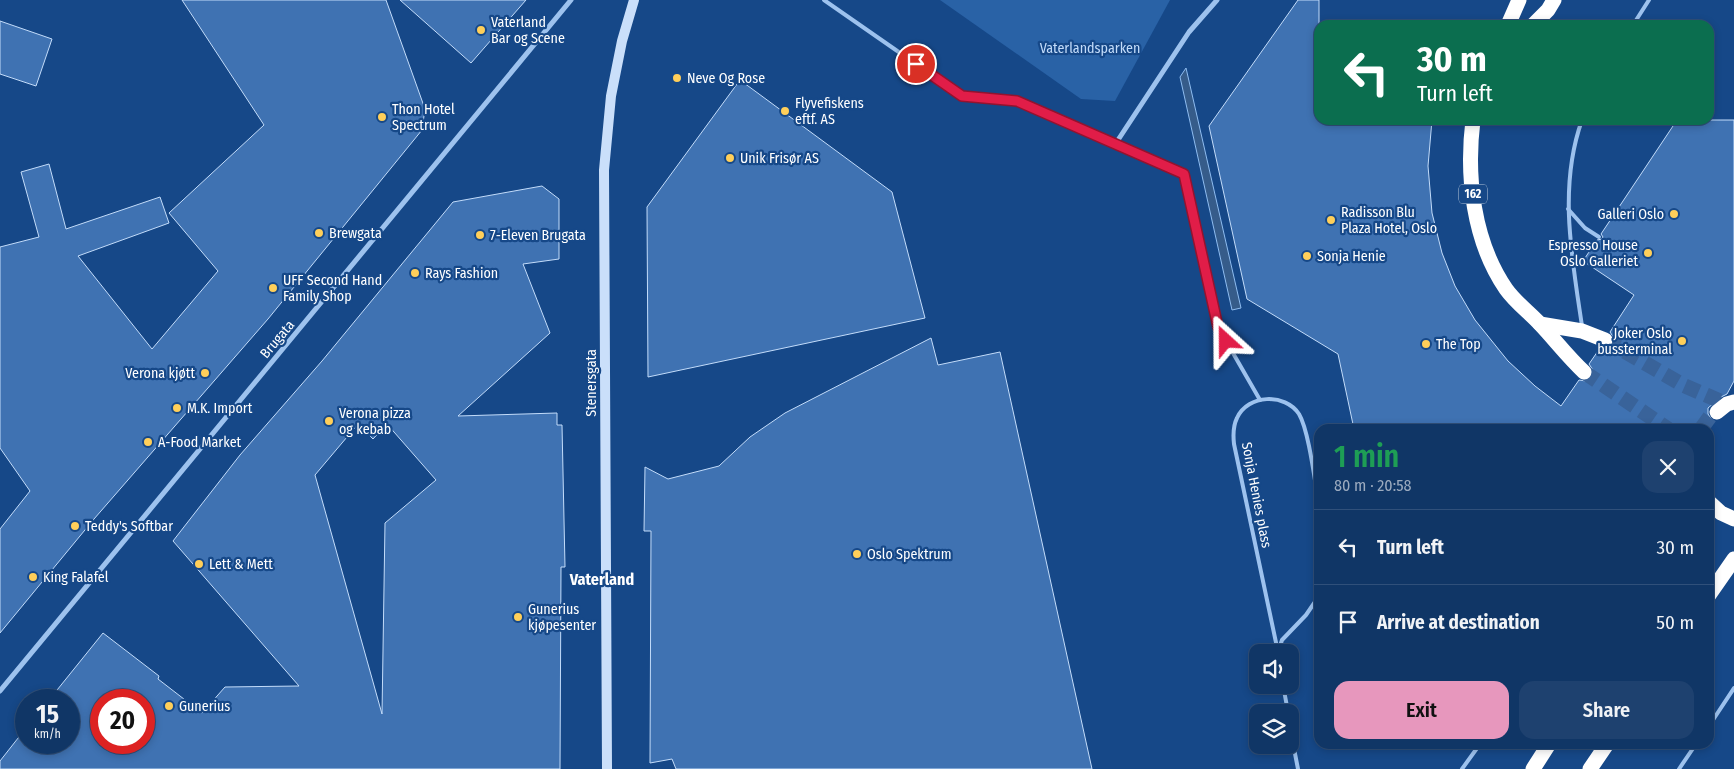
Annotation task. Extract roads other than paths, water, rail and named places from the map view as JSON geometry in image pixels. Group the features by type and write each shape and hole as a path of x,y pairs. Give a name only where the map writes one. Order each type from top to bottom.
{"highway":[{"path":"1510,20 1520,0"},
{"path":"1538,20 1551,5 1567,0"},
{"name":"162","path":"1474,125 1470,161 1472,189 1477,217 1493,266 1506,289 1517,302 1584,372"},
{"path":"1540,324 1582,331 1605,340"},
{"path":"1714,507 1721,513 1734,519"},
{"path":"1714,588 1734,559"},
{"path":"1533,769 1547,749"},
{"path":"1590,769 1604,749"}],"street":[{"name":"Brugata","path":"0,691 571,0"},
{"name":"Stenersgata","path":"607,769 604,170 610,96 622,41 634,0"},
{"path":"1118,140 1189,32 1217,0"}],"lane":[{"path":"824,0 962,96 1017,101 1184,174 1218,327 1260,400 1274,399 1288,403 1298,413 1304,426 1314,479"},
{"path":"1636,20 1649,0"},
{"path":"1580,125 1576,135 1568,209 1570,248 1582,331"},
{"path":"1568,209 1585,228 1599,237"},
{"name":"Sonja Henies plass","path":"1260,400 1247,406 1238,416 1233,430 1234,444 1276,644"},
{"name":"Sonja Henies plass","path":"1281,644 1282,640 1306,615 1314,603"},
{"path":"1714,718 1734,688"},
{"path":"1462,769 1476,749"},
{"path":"1679,769 1693,749"},
{"path":"1295,754 1298,769"}],"tunnel":[{"path":"1605,340 1683,385 1722,402"},
{"path":"1584,372 1661,424"},
{"path":"1705,424 1711,415 1717,412"}],"place":[{"name":"Vaterland Bar og Scene","path":"481,30"},
{"name":"Neve Og Rose","path":"677,78"},
{"name":"Flyvefiskens eftf. AS","path":"785,111"},
{"name":"Thon Hotel Spectrum","path":"382,117"},
{"name":"Unik Frisør AS","path":"730,158"},
{"name":"Galleri Oslo","path":"1674,214"},
{"name":"Radisson Blu Plaza Hotel, Oslo","path":"1331,220"},
{"name":"Brewgata","path":"319,233"},
{"name":"7-Eleven Brugata","path":"480,235"},
{"name":"Espresso House Oslo Galleriet","path":"1648,253"},
{"name":"Sonja Henie","path":"1307,256"},
{"name":"Rays Fashion","path":"415,273"},
{"name":"UFF Second Hand Family Shop","path":"273,288"},
{"name":"Joker Oslo bussterminal","path":"1682,341"},
{"name":"The Top","path":"1426,344"},
{"name":"Verona kjøtt","path":"205,373"},
{"name":"M.K. Import","path":"177,408"},
{"name":"Verona pizza og kebab","path":"329,421"},
{"name":"A-Food Market","path":"148,442"},
{"name":"Teddy's Softbar","path":"75,526"},
{"name":"Oslo Spektrum","path":"857,554"},
{"name":"Lett & Mett","path":"199,564"},
{"name":"King Falafel","path":"33,577"},
{"name":"Gunerius kjøpesenter","path":"518,617"},
{"name":"Gunerius","path":"169,706"}],"district":[{"name":"Vaterland","path":"602,579"}],"park label":[{"name":"Vaterlandsparken","path":"1090,48"}]}
